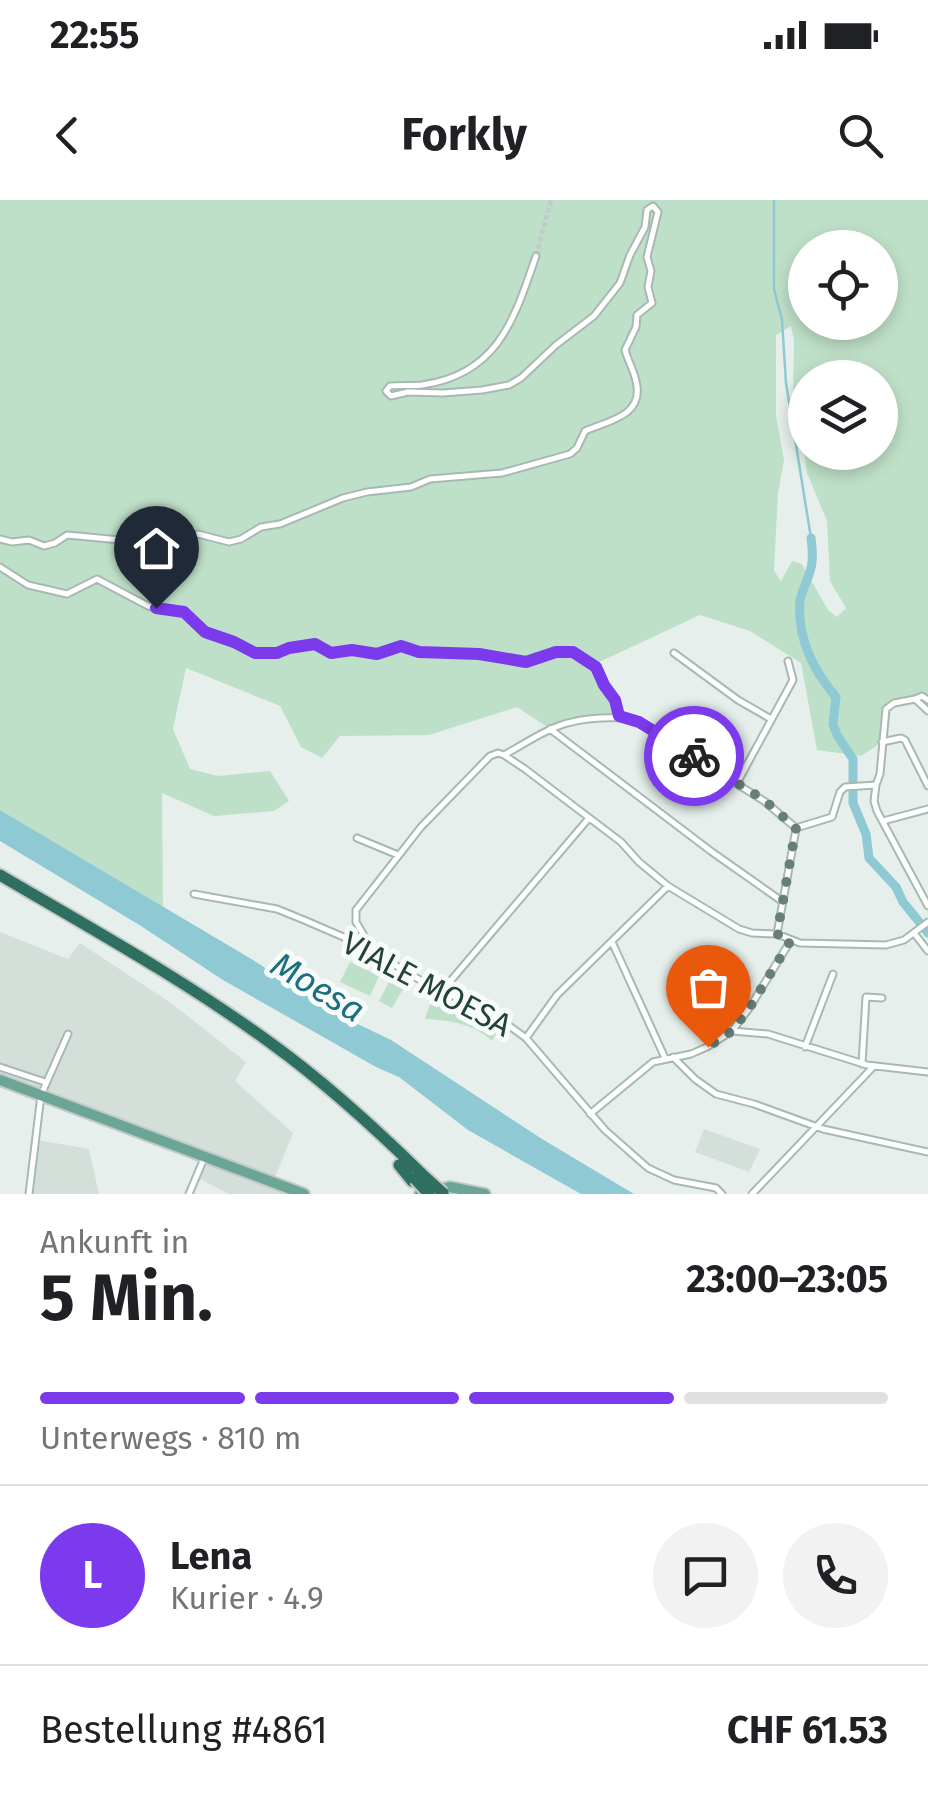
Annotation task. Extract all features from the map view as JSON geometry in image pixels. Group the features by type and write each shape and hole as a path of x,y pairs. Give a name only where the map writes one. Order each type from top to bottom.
{"highway":[{"path":"0,875 252,1030 327,1087 417,1177 427,1194"},
{"path":"0,884 176,989 262,1046 400,1159"},
{"path":"417,1177 444,1194"}],"main road":[{"path":"0,1080 304,1194"},
{"path":"427,1194 450,1187 484,1194"}],"street":[{"path":"0,539 29,540 44,546 67,535 131,541 146,536 166,540 198,534 228,542 343,498 406,488 430,478 502,472 570,454 585,431 625,415 636,402 637,384 625,350 637,315 652,303 647,257 658,212 652,206 620,283 594,316 521,378 482,390 392,396 386,391 390,386 450,378 484,360 515,314 536,256"},
{"path":"0,567 28,585 67,594 96,579 148,606 184,612 205,632 255,653 277,653 315,644 331,653 352,650 377,654 401,646 419,652 479,654 526,662 556,652 573,652 596,667 615,700 619,716"},
{"path":"674,653 771,719"},
{"path":"737,784 793,680 788,661"},
{"path":"928,700 922,696 886,709 874,804 928,906"},
{"path":"915,699 928,711"},
{"path":"504,755 574,720 619,716 645,725 764,800 796,828"},
{"path":"550,729 783,902"},
{"path":"882,742 905,740 928,786"},
{"path":"362,945 366,939 356,922 356,910 421,827 490,756 498,753 620,842 668,886 738,929 777,934 794,941 886,945 900,942 928,922"},
{"path":"796,828 832,817 845,787 876,784"},
{"path":"882,822 928,809"},
{"path":"442,990 588,818"},
{"path":"777,934 796,828"},
{"path":"357,838 398,855"},
{"path":"526,1038 557,996 668,886"},
{"name":"VIALE MOESA","path":"194,894 277,910 362,945 410,975 497,1017 526,1038 604,1130 648,1168 674,1180 716,1188 722,1194"},
{"path":"916,932 928,951"},
{"path":"612,941 669,1057 716,1094 823,1129 928,1152"},
{"path":"590,1114 648,1065 691,1054 732,1031 794,941"},
{"path":"805,1047 833,974"},
{"path":"862,1064 866,997 882,998"},
{"path":"732,1031 760,1032 862,1064 928,1072"},
{"path":"29,1194 41,1095 68,1034"},
{"path":"752,1194 874,1066"},
{"path":"0,1068 45,1083"},
{"path":"189,1194 205,1156"}],"shaded area":[{"path":"0,932 68,959 80,943 171,1003 246,1062 235,1081 293,1133 273,1182 304,1194 229,1194 196,1177 204,1161 0,1080"},
{"path":"704,1129 760,1149 749,1172 695,1152"},
{"path":"38,1140 89,1149 99,1194 34,1194"}],"green space":[{"path":"0,200 928,200 928,711 913,701 886,709 882,742 861,756 817,750 801,663 750,631 700,615 595,664 619,716 573,720 550,729 517,707 429,735 340,736 322,758 301,747 280,706 186,668 173,729 190,769 218,776 270,771 289,801 274,811 214,816 162,793 163,907 0,810"},
{"path":"350,962 379,976 370,996 340,982"},
{"path":"392,976 406,984 392,1008 379,1001"},
{"path":"438,992 501,1024 492,1041 461,1024 425,1019 433,995"}],"water":[{"path":"0,810 337,1014 391,1040 634,1194 581,1194 468,1130 399,1077 223,980 0,841"}],"waterway":[{"path":"774,200 774,289 782,320 786,383 811,538"},
{"path":"811,538 811,567 800,601 804,641 820,676 836,697 833,724 853,759 853,803 866,834 869,858 896,887 928,933"}],"tunnel":[{"path":"536,256 551,200"}],"way so far":[{"path":"694,756 764,800 796,828 777,934 791,940 732,1031 708,1047"}],"route":[{"path":"156,608 184,612 205,632 255,653 277,653 315,644 331,653 352,650 377,654 401,646 419,652 479,654 526,662 563,650 573,652 596,667 615,700 619,716 639,722 694,756"}],"water label":[{"name":"Moesa","path":"318,987"}]}
